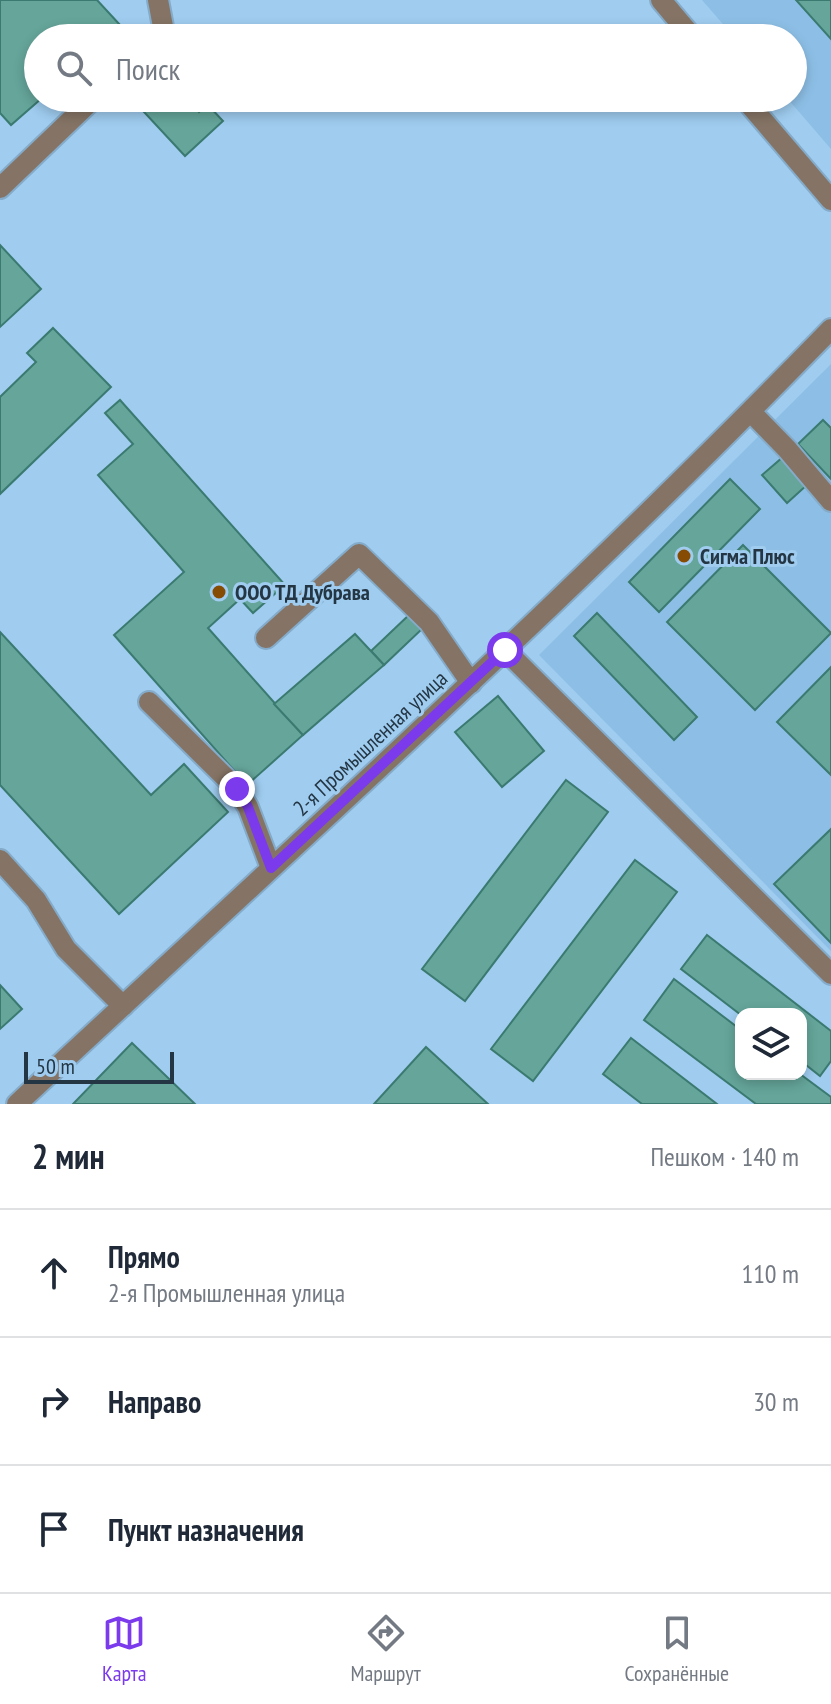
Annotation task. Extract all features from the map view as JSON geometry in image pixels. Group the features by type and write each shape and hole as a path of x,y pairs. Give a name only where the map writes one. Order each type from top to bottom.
{"street":[{"path":"158,0 162,24"},
{"path":"661,0 681,24"},
{"path":"0,188 79,112"},
{"path":"756,112 831,200"},
{"name":"2-я Промышленная улица","path":"17,1104 471,683 751,412 831,329"},
{"path":"751,412 831,501"},
{"path":"266,638 359,554 429,622 471,683"},
{"path":"505,650 831,974"},
{"path":"149,702 237,789 248,807 271,868"},
{"path":"0,860 36,900 66,949 123,1006"}],"shaded area":[{"path":"702,0 831,0 831,149 799,112 807,112 807,24 723,24"},
{"path":"831,364 831,951 539,655"}],"building":[{"path":"0,0 97,0 119,24 24,24 26,112 11,125 0,113"},
{"path":"796,0 831,0 831,39"},
{"path":"144,112 215,112 223,121 185,156"},
{"path":"0,245 41,289 0,327"},
{"path":"53,328 111,387 0,494 0,397 36,362 27,353"},
{"name":"ООО ТД Дубрава","path":"120,400 285,585 253,613 240,599 208,628 303,735 247,785 114,635 184,572 98,475 133,444 105,413"},
{"path":"823,420 831,428 831,479 798,444"},
{"path":"783,457 808,484 787,503 762,475"},
{"name":"Сигма Плюс","path":"730,479 760,509 659,612 629,582"},
{"path":"743,545 831,633 755,710 667,622"},
{"path":"597,613 697,717 674,740 574,636"},
{"path":"410,614 423,628 384,665 371,651"},
{"path":"0,632 151,795 184,764 228,812 119,914 0,785"},
{"path":"355,634 384,665 303,735 274,704"},
{"path":"831,667 831,775 777,722"},
{"path":"498,696 544,751 502,787 455,732"},
{"path":"566,780 608,812 465,1001 422,969"},
{"path":"831,829 831,943 774,884"},
{"path":"635,860 677,892 533,1081 491,1049"},
{"path":"707,935 801,1008 735,1010 681,969"},
{"path":"674,979 735,1025 735,1080 807,1079 831,1097 831,1104 756,1104 644,1020"},
{"path":"0,985 22,1009 0,1029"},
{"path":"807,1012 831,1031 831,1061 820,1076 807,1066"},
{"path":"631,1038 717,1104 642,1104 603,1074"},
{"path":"132,1043 195,1104 73,1104"},
{"path":"426,1047 488,1104 374,1104"}],"place":[{"name":"Сигма Плюс","path":"684,556"},
{"name":"ООО ТД Дубрава","path":"219,592"}],"route":[{"path":"237,789 248,807 271,868 505,650"}]}
